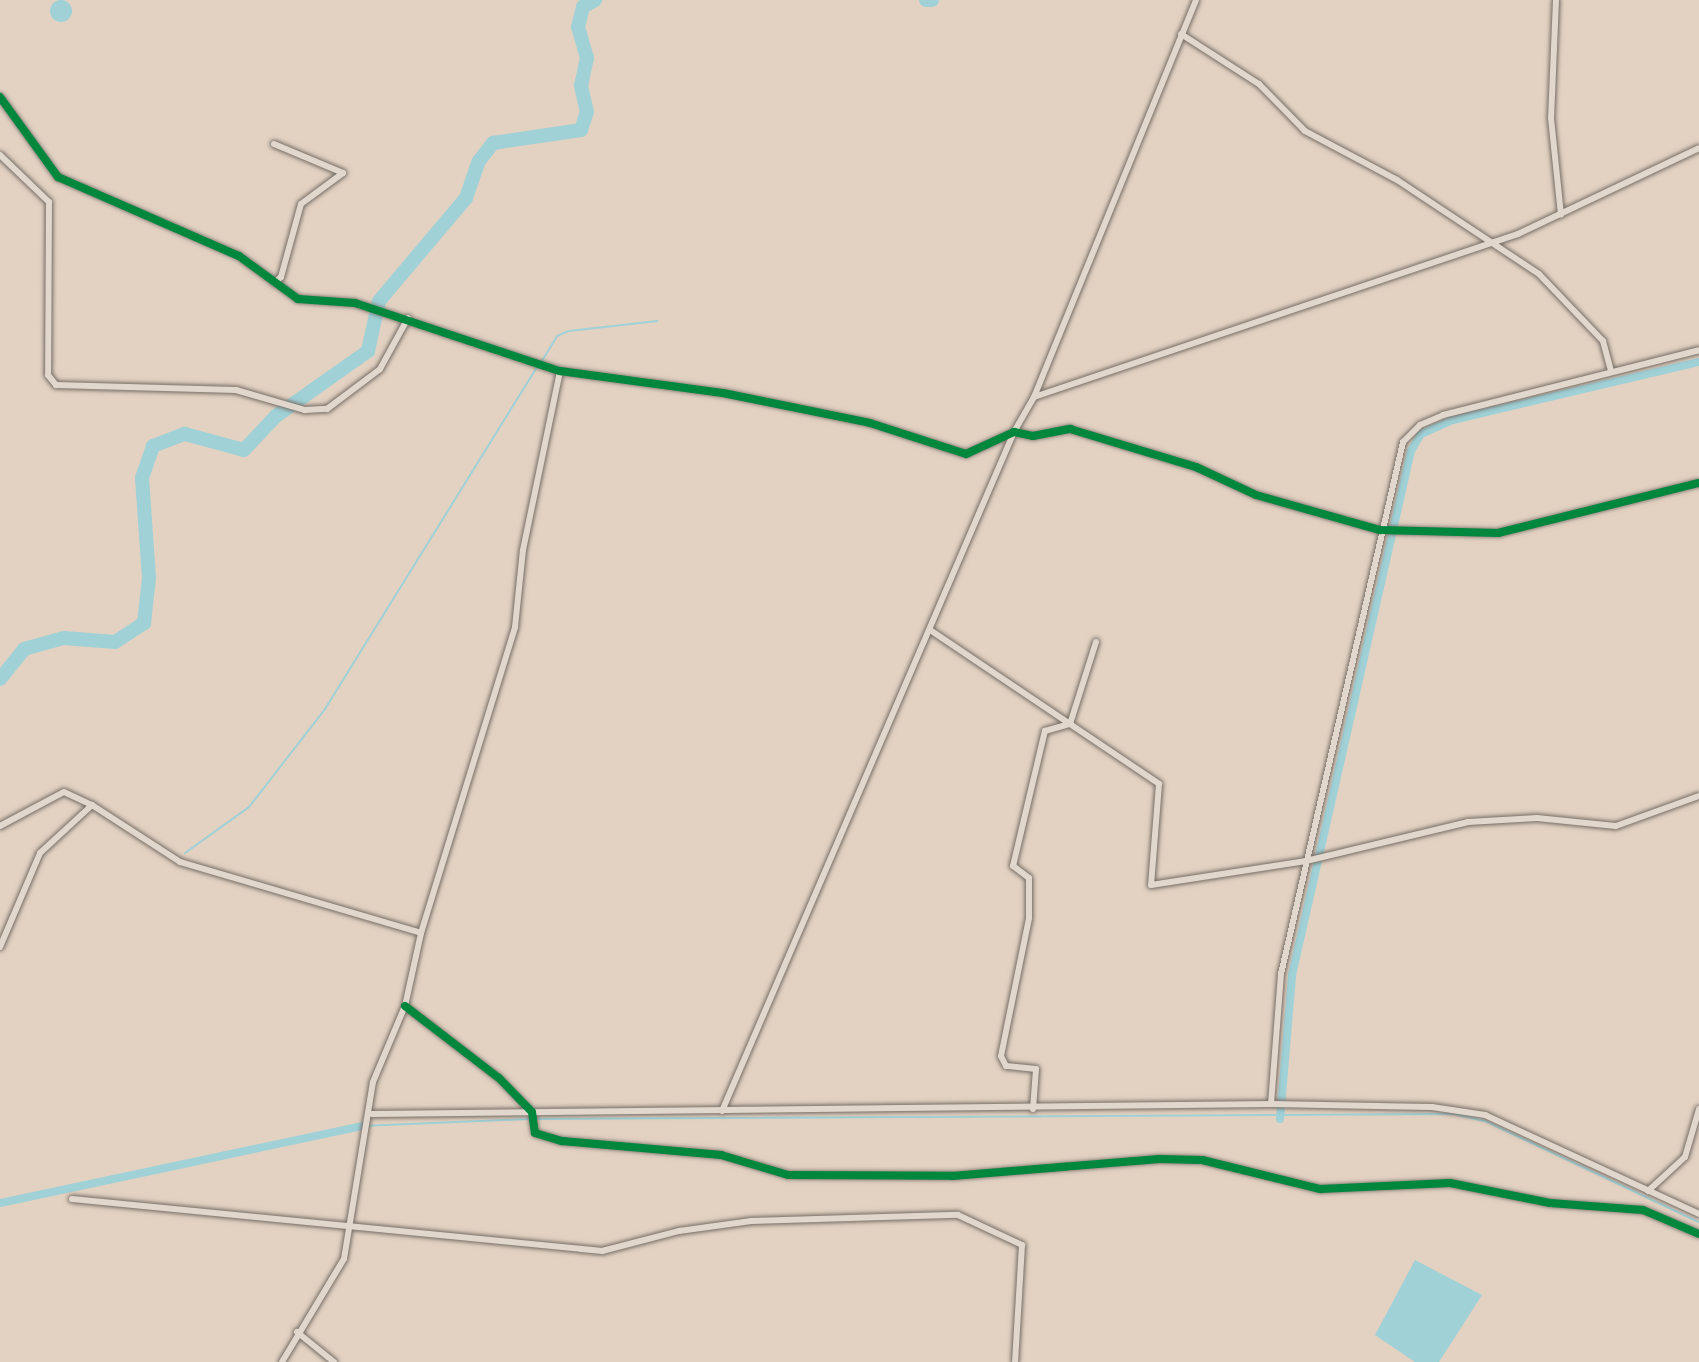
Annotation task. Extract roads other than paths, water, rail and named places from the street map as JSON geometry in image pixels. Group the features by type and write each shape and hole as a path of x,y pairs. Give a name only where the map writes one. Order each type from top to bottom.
{"street":[{"path":"722,1111 1014,432 1034,397 1196,0"},
{"path":"1556,0 1551,118 1561,214"},
{"path":"1181,34 1259,84 1305,131 1397,180 1539,274 1603,341 1611,370"},
{"path":"0,97 58,177 239,256 298,299 355,303 397,319 408,318 560,371 723,393 870,423 948,451 966,454 1014,432 1033,436 1070,429 1126,443 1256,495 1380,530 1498,533 1699,483"},
{"path":"274,144 343,173 301,204 281,277 274,283"},
{"path":"1034,397 1493,242 1561,214 1699,148"},
{"path":"0,155 49,202 48,375 56,385 236,390 305,410 327,409 380,369 408,318"},
{"path":"1271,1104 1281,974 1380,530 1403,442 1420,425 1611,370 1699,350"},
{"path":"282,1362 297,1332 328,1291 344,1259 370,1122 373,1082 405,1006 421,933 515,627 523,550 560,371"},
{"path":"930,630 1159,784 1151,885 1306,861 1468,822 1537,818 1616,826 1699,796"},
{"path":"1070,724 1096,642"},
{"path":"1033,1109 1036,1069 1006,1066 1001,1056 1029,918 1029,878 1013,866 1045,731 1070,724"},
{"path":"0,826 64,792 92,805 180,862 421,933"},
{"path":"0,947 40,853 92,805"},
{"path":"405,1006 489,1071 532,1117 542,1137 721,1155 788,1175 952,1176 1159,1159 1214,1162 1320,1189 1450,1183 1550,1203 1643,1210 1699,1234"},
{"path":"370,1122 722,1111 1271,1104 1467,1110 1699,1214"},
{"path":"1648,1191 1685,1157 1699,1109"},
{"path":"72,1199 602,1251 679,1231 751,1221 958,1215 1022,1245 1015,1362"},
{"path":"297,1332 334,1362"}],"water":[{"path":"61,0 72,11 61,22 50,11"},
{"path":"1415,1260 1482,1295 1439,1362 1415,1362 1375,1335"}],"waterway":[{"path":"0,679 24,649 64,638 115,642 144,623 149,578 142,478 153,446 185,434 244,450 276,416 368,351 379,301 466,198 479,161 493,143 581,130 587,112 581,86 587,58 578,27 583,7 595,0"},
{"path":"926,0 932,0"},
{"path":"542,361 557,336 569,331 657,321"},
{"path":"1280,1119 1292,975 1411,451 1421,434 1453,420 1699,362"},
{"path":"185,853 249,807 325,709 538,366"},
{"path":"535,1119 1454,1114 1485,1121 1699,1222"},
{"path":"362,1126 529,1119"},
{"path":"0,1203 362,1126"}]}
